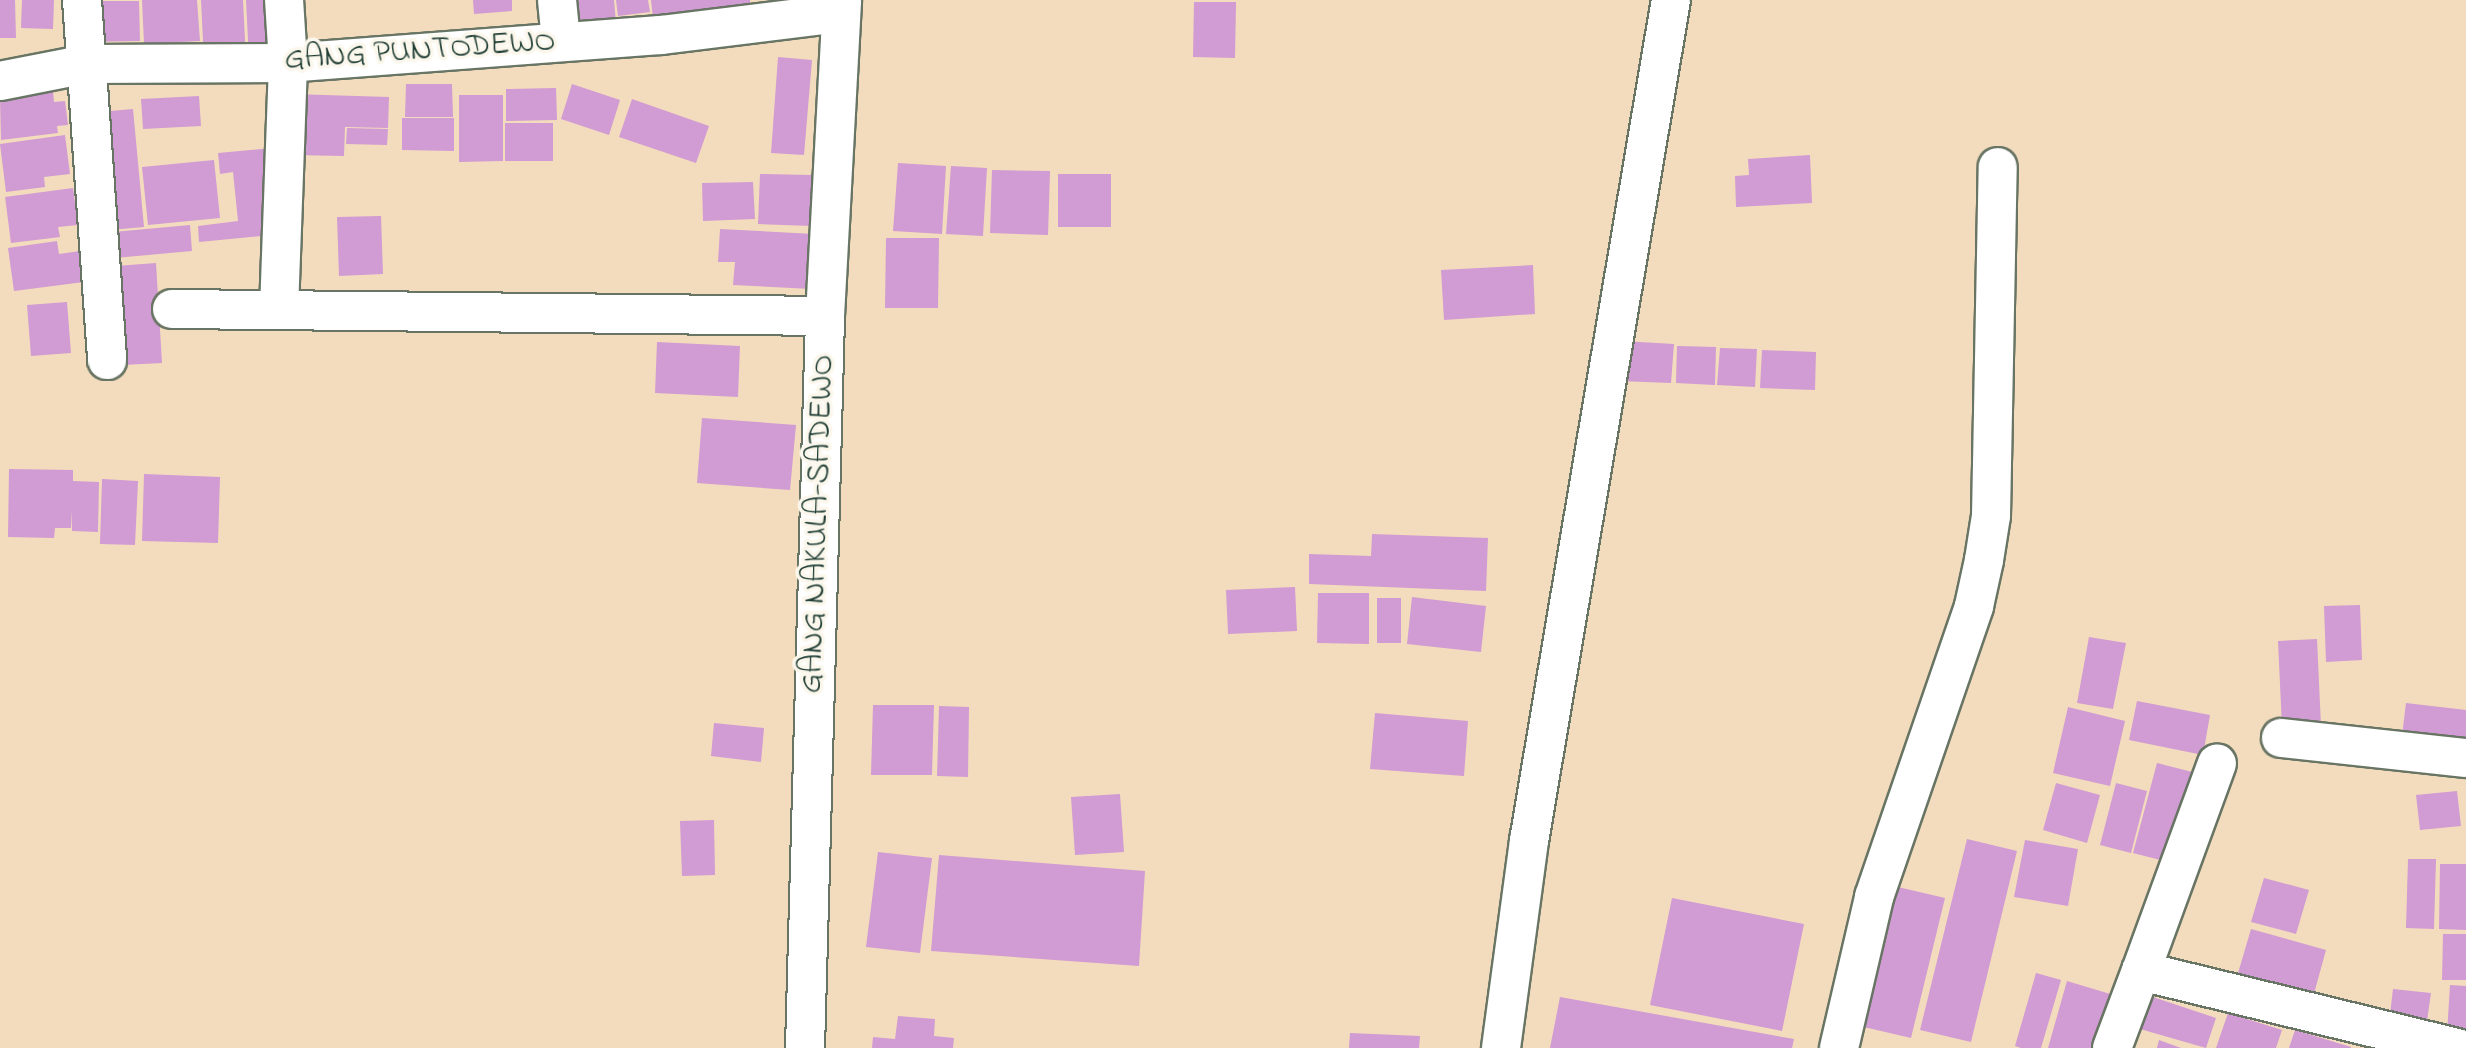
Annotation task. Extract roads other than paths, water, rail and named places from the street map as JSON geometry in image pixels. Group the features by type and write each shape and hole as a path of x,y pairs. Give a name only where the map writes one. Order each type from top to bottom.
{"street":[{"path":"82,0 107,360"},
{"path":"279,310 288,63 284,0"},
{"path":"557,0 561,41"},
{"path":"1501,1048 1529,841 1671,0"},
{"name":"GANG PUNTODEWO","path":"0,81 88,64 288,63 661,35 841,7"},
{"name":"GANG NAKULA-SADEWO","path":"805,1048 825,316 841,7"},
{"path":"1839,1048 1874,897 1974,606 1984,560 1991,516 1998,167"},
{"path":"172,309 825,316"},
{"path":"2281,738 2466,758"},
{"path":"2112,1048 2217,763"},
{"path":"2141,971 2458,1048"}]}
